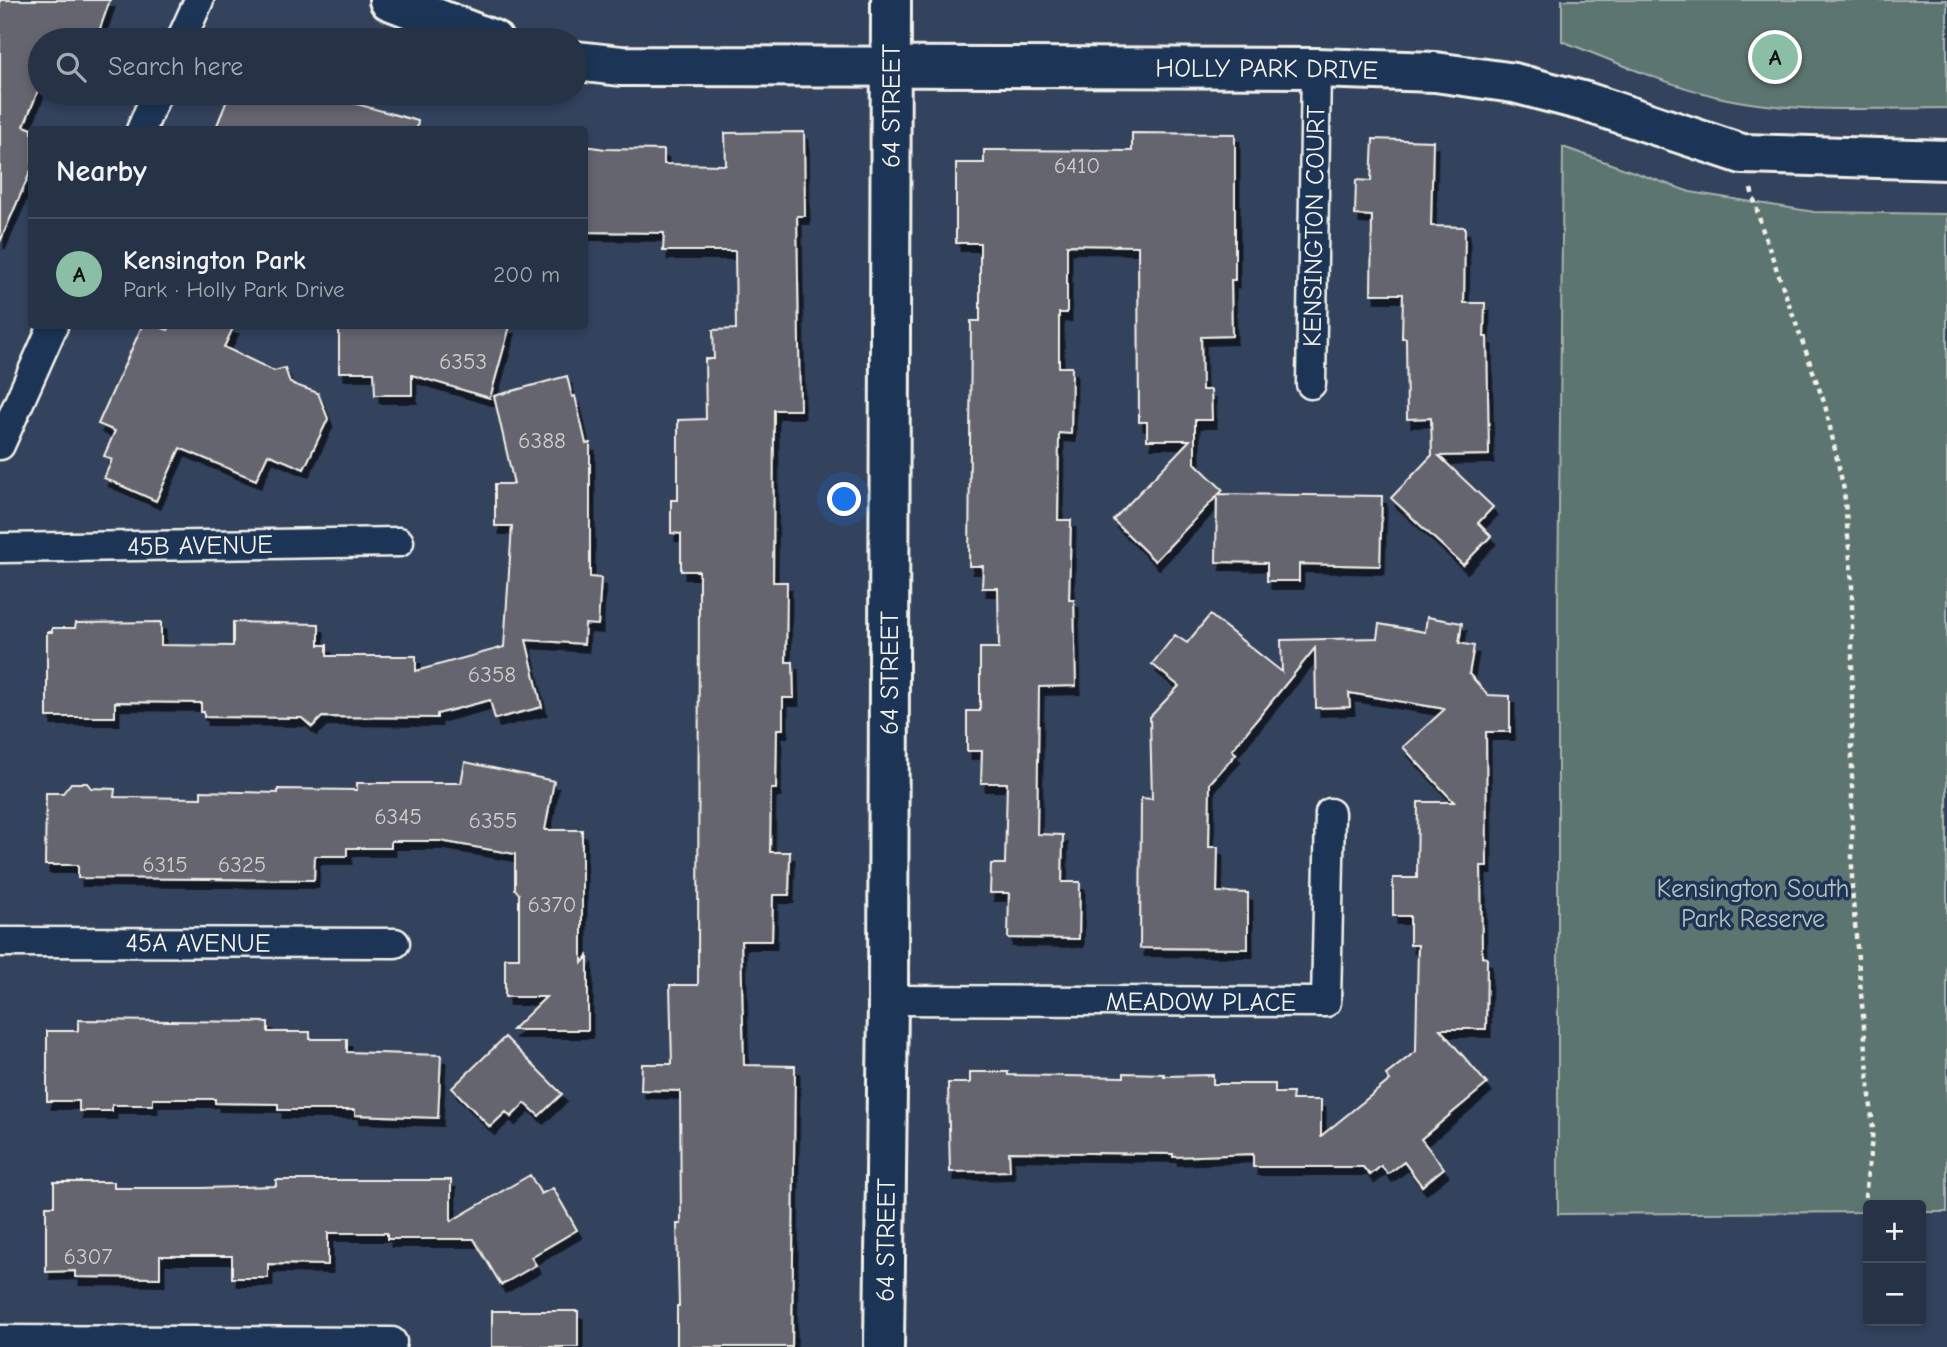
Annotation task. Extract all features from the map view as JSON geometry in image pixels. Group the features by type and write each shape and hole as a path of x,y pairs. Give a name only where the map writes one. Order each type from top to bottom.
{"street":[{"path":"186,28 199,0"},
{"path":"389,0 462,28"},
{"name":"64 STREET","path":"884,1347 888,1000 891,0"},
{"name":"HOLLY PARK DRIVE","path":"588,62 621,66 1316,68 1435,72 1514,83 1586,102 1742,154 1947,160"},
{"name":"KENSINGTON COURT","path":"1311,384 1316,68"},
{"path":"143,126 152,105"},
{"path":"0,445 52,329"},
{"name":"45B AVENUE","path":"0,548 399,542"},
{"name":"MEADOW PLACE","path":"888,1000 1326,1002 1330,813"},
{"name":"45A AVENUE","path":"0,942 395,943"},
{"path":"0,1340 392,1342"}],"path":[{"path":"1742,154 1763,231 1825,405 1844,490 1852,583 1852,890 1873,1130 1865,1196"}],"green space":[{"path":"1562,0 1947,0 1947,108 1803,108 1745,102 1698,92 1562,41"},
{"name":"Kensington South Park Reserve","path":"1563,147 1690,192 1814,212 1947,214 1947,1212 1926,1212 1926,1200 1863,1200 1863,1212 1558,1214 1558,601"}],"building":[{"path":"0,0 110,0 100,28 28,28 28,105 32,105 24,126 28,128 28,177 0,242"},
{"path":"225,105 360,105 418,121 417,126 217,126"},
{"path":"804,132 805,216 797,216 800,410 774,410 773,582 787,582 786,662 793,662 794,698 783,698 783,729 777,729 776,789 771,789 770,852 790,852 789,895 773,895 772,941 741,941 744,1065 795,1066 792,1347 677,1347 677,1224 681,1224 680,1091 641,1090 642,1064 672,1064 670,985 698,985 699,571 681,571 681,534 671,533 671,500 678,500 678,420 706,419 705,359 714,359 713,330 736,329 735,251 663,251 664,233 588,232 588,147 664,150 664,164 726,165 725,133"},
{"path":"1132,133 1235,134 1235,280 1231,280 1232,336 1201,337 1202,390 1211,390 1212,420 1195,420 1195,463 1223,490 1219,494 1382,496 1380,566 1299,564 1299,581 1267,581 1267,563 1216,562 1217,496 1155,561 1113,520 1190,440 1147,440 1147,422 1139,422 1138,246 1067,245 1067,313 1059,313 1059,367 1072,367 1071,434 1059,433 1058,520 1071,520 1069,600 1074,600 1076,686 1039,687 1037,834 1063,835 1062,882 1080,882 1079,939 1008,938 1009,893 990,893 991,864 1005,864 1007,783 981,783 982,751 967,751 967,711 980,711 980,648 999,648 998,588 982,588 983,566 969,566 971,321 980,321 980,243 956,243 956,163 984,163 984,150 1132,151"},
{"path":"1373,139 1433,141 1431,226 1465,227 1464,303 1485,303 1489,455 1439,456 1493,507 1478,523 1491,536 1463,565 1391,498 1432,455 1431,418 1407,419 1406,338 1402,338 1403,294 1371,294 1372,216 1355,215 1356,180 1371,181"},
{"path":"141,329 233,329 224,347 274,371 285,368 290,383 318,393 328,419 304,469 268,454 256,480 180,448 156,501 104,478 112,460 104,456 115,431 98,424"},
{"path":"339,329 509,329 490,398 412,375 412,395 375,395 374,372 339,372"},
{"path":"567,376 572,397 575,396 586,444 590,443 590,577 601,578 598,625 585,624 584,644 526,640 542,707 495,719 490,700 437,714 437,718 322,717 312,727 302,718 204,717 201,703 115,702 115,717 47,717 47,632 52,632 52,628 75,628 76,623 161,622 161,645 233,646 233,622 319,624 319,645 327,645 327,656 416,656 416,671 504,647 512,526 495,526 495,484 514,484 494,396"},
{"path":"1210,615 1282,672 1281,640 1377,638 1379,624 1425,632 1427,617 1462,623 1459,643 1474,646 1469,674 1488,695 1510,696 1510,732 1486,732 1487,866 1481,866 1482,957 1487,958 1486,1029 1440,1029 1487,1084 1421,1139 1444,1168 1422,1186 1404,1162 1388,1174 1381,1166 1370,1175 1363,1167 1253,1167 1253,1154 1173,1157 1173,1154 1009,1152 1010,1171 950,1172 948,1083 970,1083 970,1072 1124,1077 1124,1073 1164,1076 1213,1075 1213,1084 1275,1084 1275,1093 1293,1093 1292,1100 1321,1100 1321,1136 1390,1080 1386,1075 1416,1051 1418,945 1410,945 1410,916 1393,916 1393,878 1417,878 1418,802 1454,802 1403,747 1445,709 1349,693 1350,707 1316,708 1315,648 1232,750 1236,754 1210,783 1209,847 1218,847 1217,892 1248,893 1248,949 1140,948 1141,798 1152,799 1150,717 1179,686 1152,664 1175,635 1187,643"},
{"path":"465,762 554,781 545,830 582,830 582,963 588,956 588,1030 512,1030 546,997 505,997 505,958 519,958 519,894 515,889 515,854 440,841 391,841 391,848 347,848 347,856 315,856 314,880 78,878 78,865 45,865 46,793 63,793 71,783 87,783 91,788 115,789 114,797 201,798 201,791 278,793 278,789 357,790 357,783 461,783"},
{"path":"78,1020 268,1022 268,1032 310,1032 310,1039 347,1039 347,1052 441,1055 438,1118 355,1115 355,1110 278,1110 278,1104 215,1103 215,1099 153,1099 153,1105 112,1105 112,1111 79,1111 79,1101 47,1101 47,1031 78,1031"},
{"path":"505,1037 562,1094 539,1116 525,1103 511,1117 506,1112 490,1127 452,1088"},
{"path":"530,1175 541,1194 553,1188 577,1230 531,1257 536,1265 501,1285 474,1239 387,1239 387,1233 328,1233 328,1265 268,1264 268,1278 232,1278 232,1256 160,1256 160,1278 75,1277 75,1271 46,1272 46,1206 54,1206 54,1182 114,1182 114,1188 201,1188 276,1186 276,1180 451,1180 451,1221"},
{"path":"492,1311 578,1311 578,1347 492,1347"}],"place":[{"name":"Kensington Park","path":"1775,57"}]}
